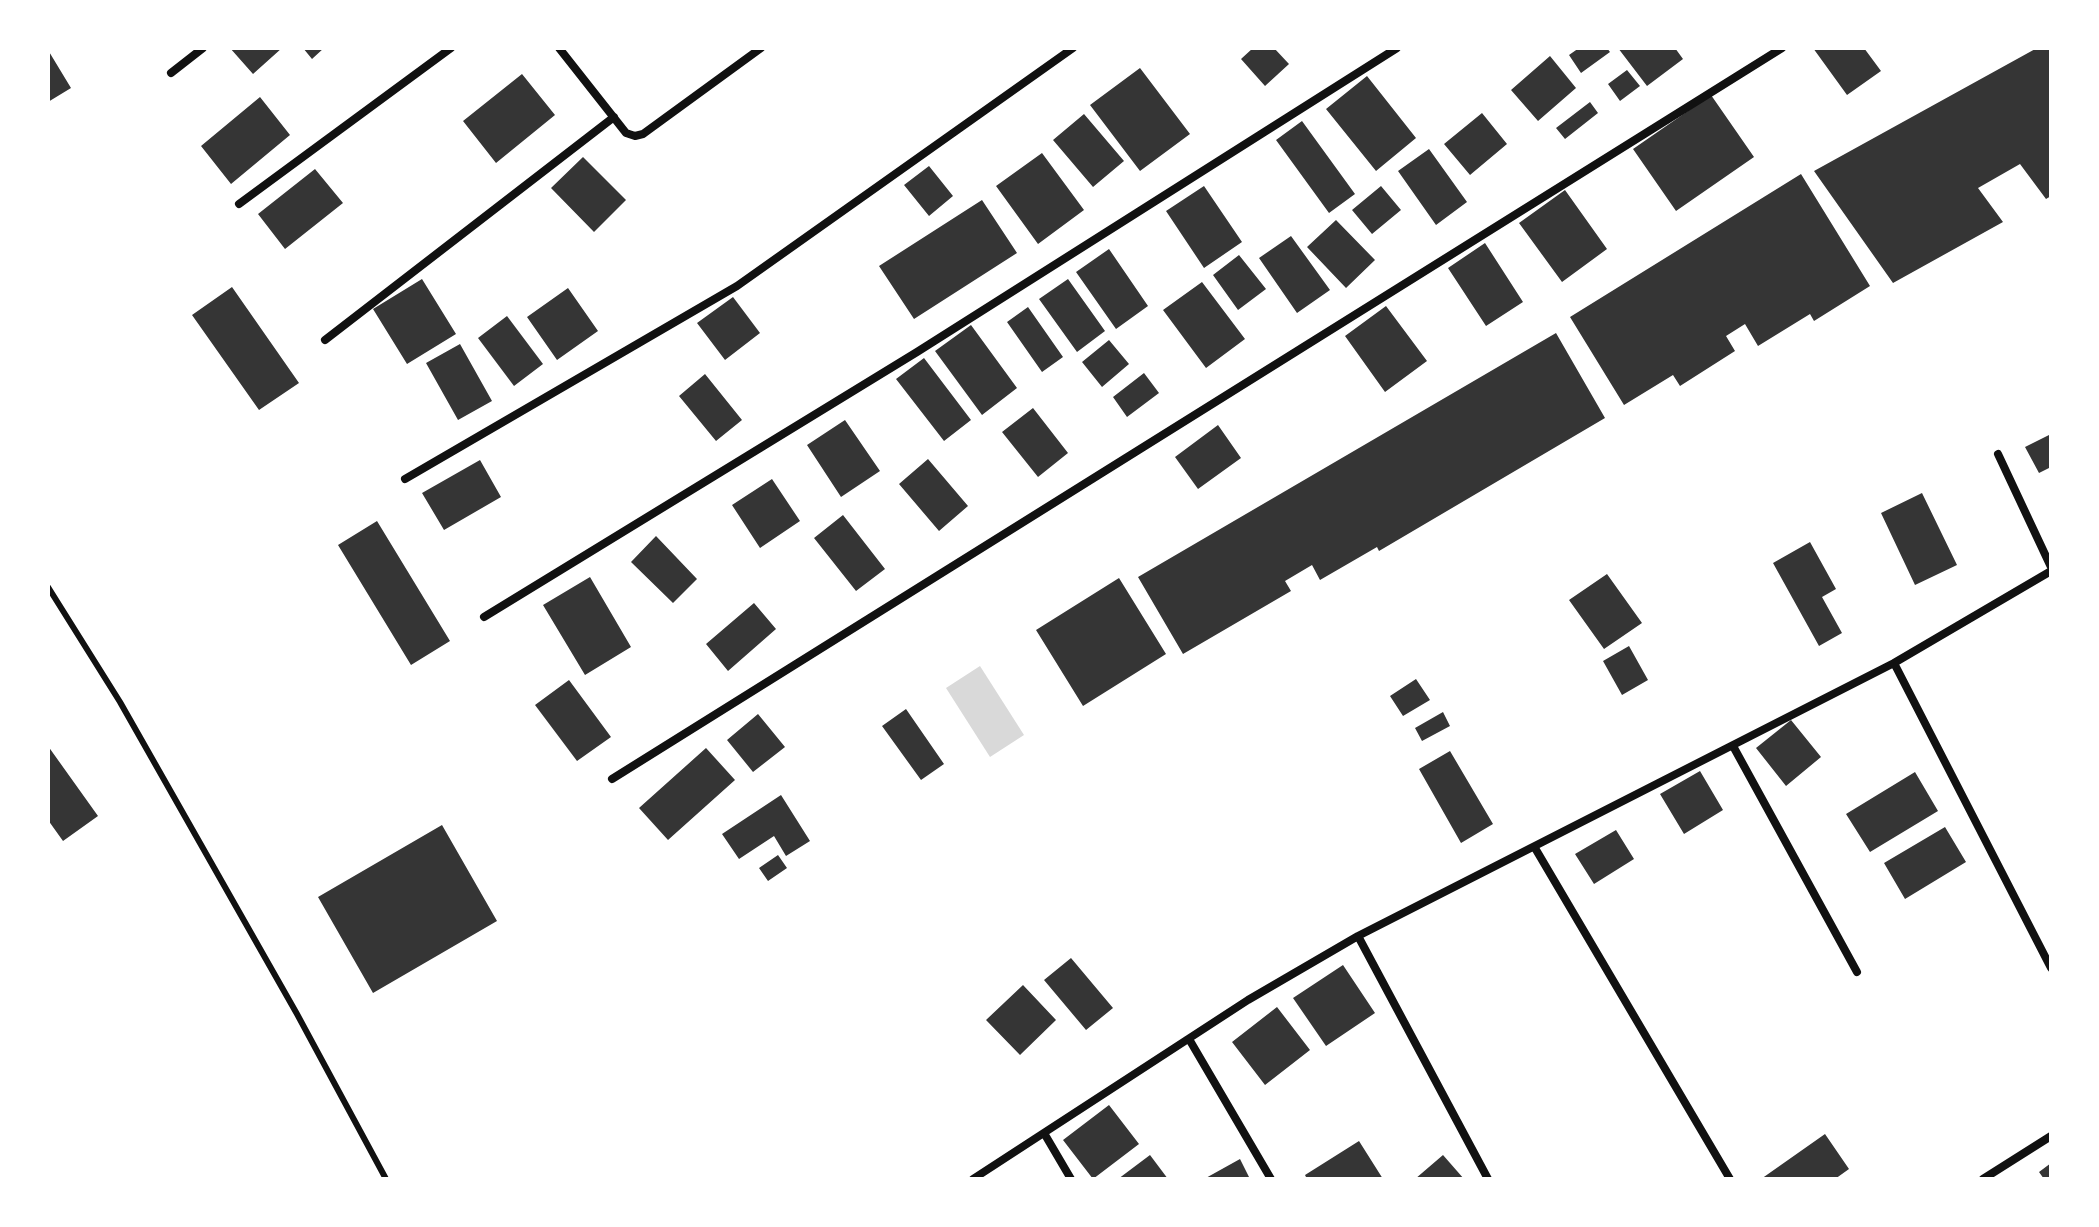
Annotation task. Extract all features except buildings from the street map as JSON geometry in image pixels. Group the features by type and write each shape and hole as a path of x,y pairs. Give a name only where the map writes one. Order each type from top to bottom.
{"street":[{"path":"171,73 203,48"},
{"path":"239,204 451,48"},
{"path":"559,48 626,133 635,136 643,134 761,48"},
{"path":"405,479 737,286 1073,48"},
{"path":"484,617 917,352 1397,48"},
{"path":"612,779 1782,48"},
{"path":"325,340 614,117"},
{"path":"973,1179 1248,1000 1358,936 1894,663 2051,569 1998,454"},
{"path":"1894,663 2051,968"},
{"path":"1733,746 1857,972"},
{"path":"1535,848 1730,1179"},
{"path":"1358,936 1488,1179"},
{"path":"1189,1039 1271,1179"},
{"path":"1044,1133 1071,1179"},
{"path":"1983,1179 2051,1136"}],"lane":[{"path":"48,587 128,716 297,1014 386,1179"}],"shaded area":[{"path":"980,666 1024,735 990,757 946,688"}]}
